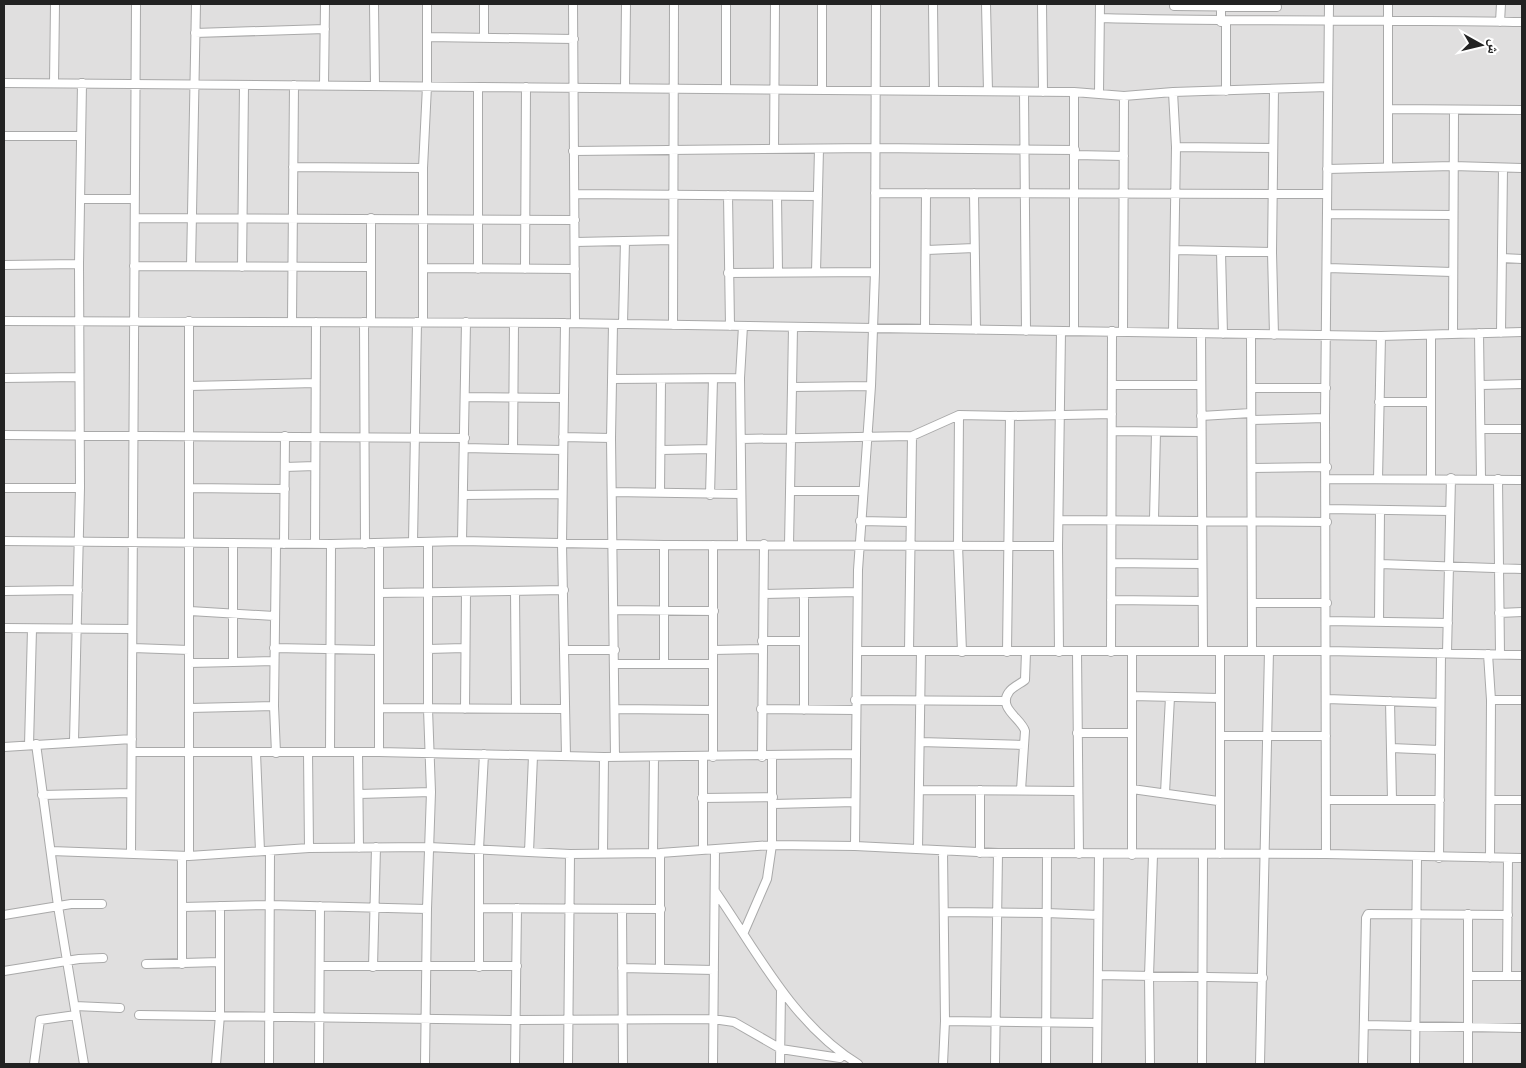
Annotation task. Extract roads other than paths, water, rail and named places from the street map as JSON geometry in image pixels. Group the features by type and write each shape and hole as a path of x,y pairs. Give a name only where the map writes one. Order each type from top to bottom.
{"street":[{"path":"54,83 55,4"},
{"path":"131,854 136,4"},
{"path":"191,266 196,4"},
{"path":"324,86 325,4"},
{"path":"374,4 375,86"},
{"path":"413,542 415,437 424,268 423,168 427,86 427,4"},
{"path":"484,4 484,38"},
{"path":"573,4 575,323"},
{"path":"626,4 626,88"},
{"path":"674,4 674,325"},
{"path":"726,4 726,89"},
{"path":"774,149 775,4"},
{"path":"822,4 822,90"},
{"path":"855,846 857,592 860,521 871,386 875,272 876,4"},
{"path":"933,4 934,91"},
{"path":"986,4 988,91"},
{"path":"1042,4 1043,92"},
{"path":"1099,94 1100,4"},
{"path":"1326,854 1327,479 1325,418 1328,268 1329,4"},
{"path":"1388,4 1388,168"},
{"path":"1500,22 1501,4"},
{"path":"1173,20 1174,5 1277,6 1278,20"},
{"path":"1193,5 1193,21"},
{"path":"1221,5 1226,91"},
{"path":"1248,22 1249,5"},
{"path":"1266,5 1266,21"},
{"path":"1100,18 1223,22 1329,19 1522,22"},
{"path":"195,33 325,29"},
{"path":"427,37 574,38"},
{"path":"4,83 988,91 1074,92 1124,96 1173,92 1328,87"},
{"path":"74,742 80,488 79,264 82,83"},
{"path":"242,267 244,85"},
{"path":"292,322 294,85"},
{"path":"478,87 478,268"},
{"path":"525,269 526,87"},
{"path":"1274,88 1272,252 1274,335"},
{"path":"1024,92 1023,193 1026,331"},
{"path":"1074,92 1074,330"},
{"path":"1173,92 1176,147 1174,332"},
{"path":"1123,331 1124,96"},
{"path":"1388,109 1522,110"},
{"path":"1452,334 1454,110"},
{"path":"4,136 81,136"},
{"path":"1176,147 1273,148"},
{"path":"816,272 819,148"},
{"path":"573,151 875,148 1023,150 1124,156"},
{"path":"1327,169 1452,166 1522,168"},
{"path":"292,167 423,168"},
{"path":"1501,333 1503,168"},
{"path":"925,329 926,192"},
{"path":"875,193 1327,194"},
{"path":"974,193 976,330"},
{"path":"575,194 818,196"},
{"path":"728,195 730,326"},
{"path":"777,196 778,271"},
{"path":"81,199 134,199"},
{"path":"1327,214 1452,215"},
{"path":"135,218 575,220"},
{"path":"365,544 364,437 371,267 371,218"},
{"path":"575,242 673,240"},
{"path":"623,324 625,241"},
{"path":"927,250 974,248"},
{"path":"1174,250 1272,252"},
{"path":"1221,252 1223,334"},
{"path":"1502,258 1522,259"},
{"path":"4,265 79,264"},
{"path":"134,266 371,267"},
{"path":"424,268 575,269"},
{"path":"1328,268 1452,272"},
{"path":"728,273 778,271 875,272"},
{"path":"4,321 514,322 1382,336 1522,332"},
{"path":"182,964 182,907 186,856 190,708 189,321"},
{"path":"315,544 316,322"},
{"path":"462,541 466,322"},
{"path":"513,449 514,322"},
{"path":"565,323 562,544 566,756"},
{"path":"613,324 611,438 615,757"},
{"path":"742,544 740,378 743,326"},
{"path":"789,545 793,327"},
{"path":"1059,652 1058,546 1061,331"},
{"path":"1111,652 1112,331"},
{"path":"1202,333 1201,520 1203,650"},
{"path":"1479,333 1481,478"},
{"path":"1251,335 1252,651"},
{"path":"1431,335 1431,478"},
{"path":"1378,479 1382,336"},
{"path":"4,378 79,377"},
{"path":"710,495 713,378"},
{"path":"612,379 740,378"},
{"path":"660,492 661,379"},
{"path":"189,386 315,383"},
{"path":"1481,385 1522,384"},
{"path":"1112,385 1201,385"},
{"path":"792,387 871,386"},
{"path":"1252,388 1326,388"},
{"path":"465,397 563,398"},
{"path":"1379,402 1431,402"},
{"path":"741,439 912,436 959,415 1061,416 1112,414"},
{"path":"959,415 958,545 962,652"},
{"path":"1008,652 1010,416"},
{"path":"1201,416 1325,418"},
{"path":"1481,429 1522,429"},
{"path":"1112,431 1201,432"},
{"path":"1154,519 1156,432"},
{"path":"4,435 464,438"},
{"path":"276,752 274,616 284,489 286,436"},
{"path":"909,651 912,436"},
{"path":"563,437 611,438"},
{"path":"464,448 563,450"},
{"path":"661,450 711,449"},
{"path":"285,467 316,466"},
{"path":"1252,468 1326,467"},
{"path":"1439,858 1440,703 1448,622 1451,478"},
{"path":"1327,479 1481,478 1522,480"},
{"path":"1498,479 1500,654"},
{"path":"4,488 80,488"},
{"path":"190,488 284,489"},
{"path":"791,491 863,491"},
{"path":"612,492 741,494"},
{"path":"464,495 562,494"},
{"path":"1327,509 1450,511"},
{"path":"1379,621 1380,511"},
{"path":"1059,520 1154,519 1327,522"},
{"path":"860,521 910,522"},
{"path":"4,541 191,544 379,544 462,541 664,545 1058,546"},
{"path":"425,1064 426,909 431,792 428,709 428,542"},
{"path":"232,543 233,662"},
{"path":"330,752 331,544"},
{"path":"379,544 379,752"},
{"path":"762,756 764,544"},
{"path":"664,545 664,664"},
{"path":"713,545 713,757"},
{"path":"1112,563 1202,564"},
{"path":"1380,564 1522,569"},
{"path":"4,591 78,590"},
{"path":"379,593 564,590"},
{"path":"515,591 516,708"},
{"path":"465,709 464,648 466,592"},
{"path":"764,594 857,592"},
{"path":"804,594 804,710"},
{"path":"1112,600 1202,601"},
{"path":"1252,603 1326,603"},
{"path":"614,610 714,611"},
{"path":"190,611 274,616"},
{"path":"1499,613 1522,612"},
{"path":"1327,621 1448,622"},
{"path":"4,628 132,629"},
{"path":"32,629 32,744 42,795 84,1064"},
{"path":"713,650 804,641"},
{"path":"133,648 189,650"},
{"path":"274,648 378,650"},
{"path":"428,649 464,648"},
{"path":"564,650 615,650"},
{"path":"858,651 1132,652 1203,650 1522,654"},
{"path":"918,849 921,651"},
{"path":"1220,651 1218,800 1220,854"},
{"path":"1021,790 1025,728 1010,712 1006,701 1009,691 1025,680 1026,652"},
{"path":"1077,652 1079,854"},
{"path":"1132,652 1132,855"},
{"path":"1260,1064 1269,736 1269,652"},
{"path":"1488,654 1491,700 1490,858"},
{"path":"190,664 274,661"},
{"path":"615,664 712,664"},
{"path":"1132,696 1219,698"},
{"path":"1165,793 1170,697"},
{"path":"1327,699 1440,703"},
{"path":"855,700 921,702 1006,701"},
{"path":"1491,700 1522,700"},
{"path":"1390,701 1392,800"},
{"path":"190,708 274,706"},
{"path":"379,708 564,708"},
{"path":"615,709 712,710"},
{"path":"761,709 855,710"},
{"path":"1077,732 1132,733"},
{"path":"1220,736 1326,736"},
{"path":"4,747 132,739"},
{"path":"920,742 1024,745"},
{"path":"1391,748 1439,750"},
{"path":"132,752 431,752 604,757 856,754"},
{"path":"308,752 309,848"},
{"path":"256,753 260,851"},
{"path":"358,753 359,848"},
{"path":"479,967 479,849 484,754"},
{"path":"529,852 533,756"},
{"path":"744,932 766,883 772,845 772,756"},
{"path":"603,853 604,757"},
{"path":"654,757 661,909 660,968"},
{"path":"703,757 703,850"},
{"path":"1132,789 1218,800"},
{"path":"920,790 1077,792"},
{"path":"980,790 980,853"},
{"path":"359,794 431,792"},
{"path":"42,795 132,793"},
{"path":"702,798 855,802"},
{"path":"1326,800 1440,800"},
{"path":"1491,800 1522,800"},
{"path":"51,851 186,856 309,848 430,847 570,854 657,853 772,845 855,846 980,853 1132,855 1326,854 1439,858 1522,858"},
{"path":"373,967 376,847"},
{"path":"713,1064 715,850"},
{"path":"269,1064 270,851"},
{"path":"943,851 945,1021 943,1064"},
{"path":"995,1064 998,853"},
{"path":"568,1064 570,1019 568,910 570,854"},
{"path":"1046,1064 1047,854"},
{"path":"1097,1064 1099,854"},
{"path":"1202,1064 1203,854"},
{"path":"1150,1064 1149,976 1153,855"},
{"path":"1414,1064 1417,857"},
{"path":"1507,976 1508,858"},
{"path":"715,891 744,932 781,991 840,1058"},
{"path":"4,915 82,903 102,904"},
{"path":"182,907 270,905 426,909"},
{"path":"216,1064 220,1016 220,906"},
{"path":"319,1064 320,906"},
{"path":"479,908 568,910 661,909"},
{"path":"515,1064 517,908"},
{"path":"622,910 622,1064"},
{"path":"944,912 1046,912 1098,915"},
{"path":"1363,1064 1366,918 1372,913 1508,915"},
{"path":"1468,914 1468,1064"},
{"path":"4,971 67,961 104,958"},
{"path":"146,964 220,962"},
{"path":"320,966 426,968 517,966"},
{"path":"622,968 714,970"},
{"path":"1098,975 1263,978"},
{"path":"1468,976 1522,976"},
{"path":"780,1064 781,991"},
{"path":"75,1006 120,1008"},
{"path":"34,1064 40,1020 76,1015"},
{"path":"140,1015 517,1020 713,1019 734,1022 781,1049 840,1058 858,1064"},
{"path":"945,1021 995,1024 1097,1023"},
{"path":"1364,1025 1522,1028"}]}
